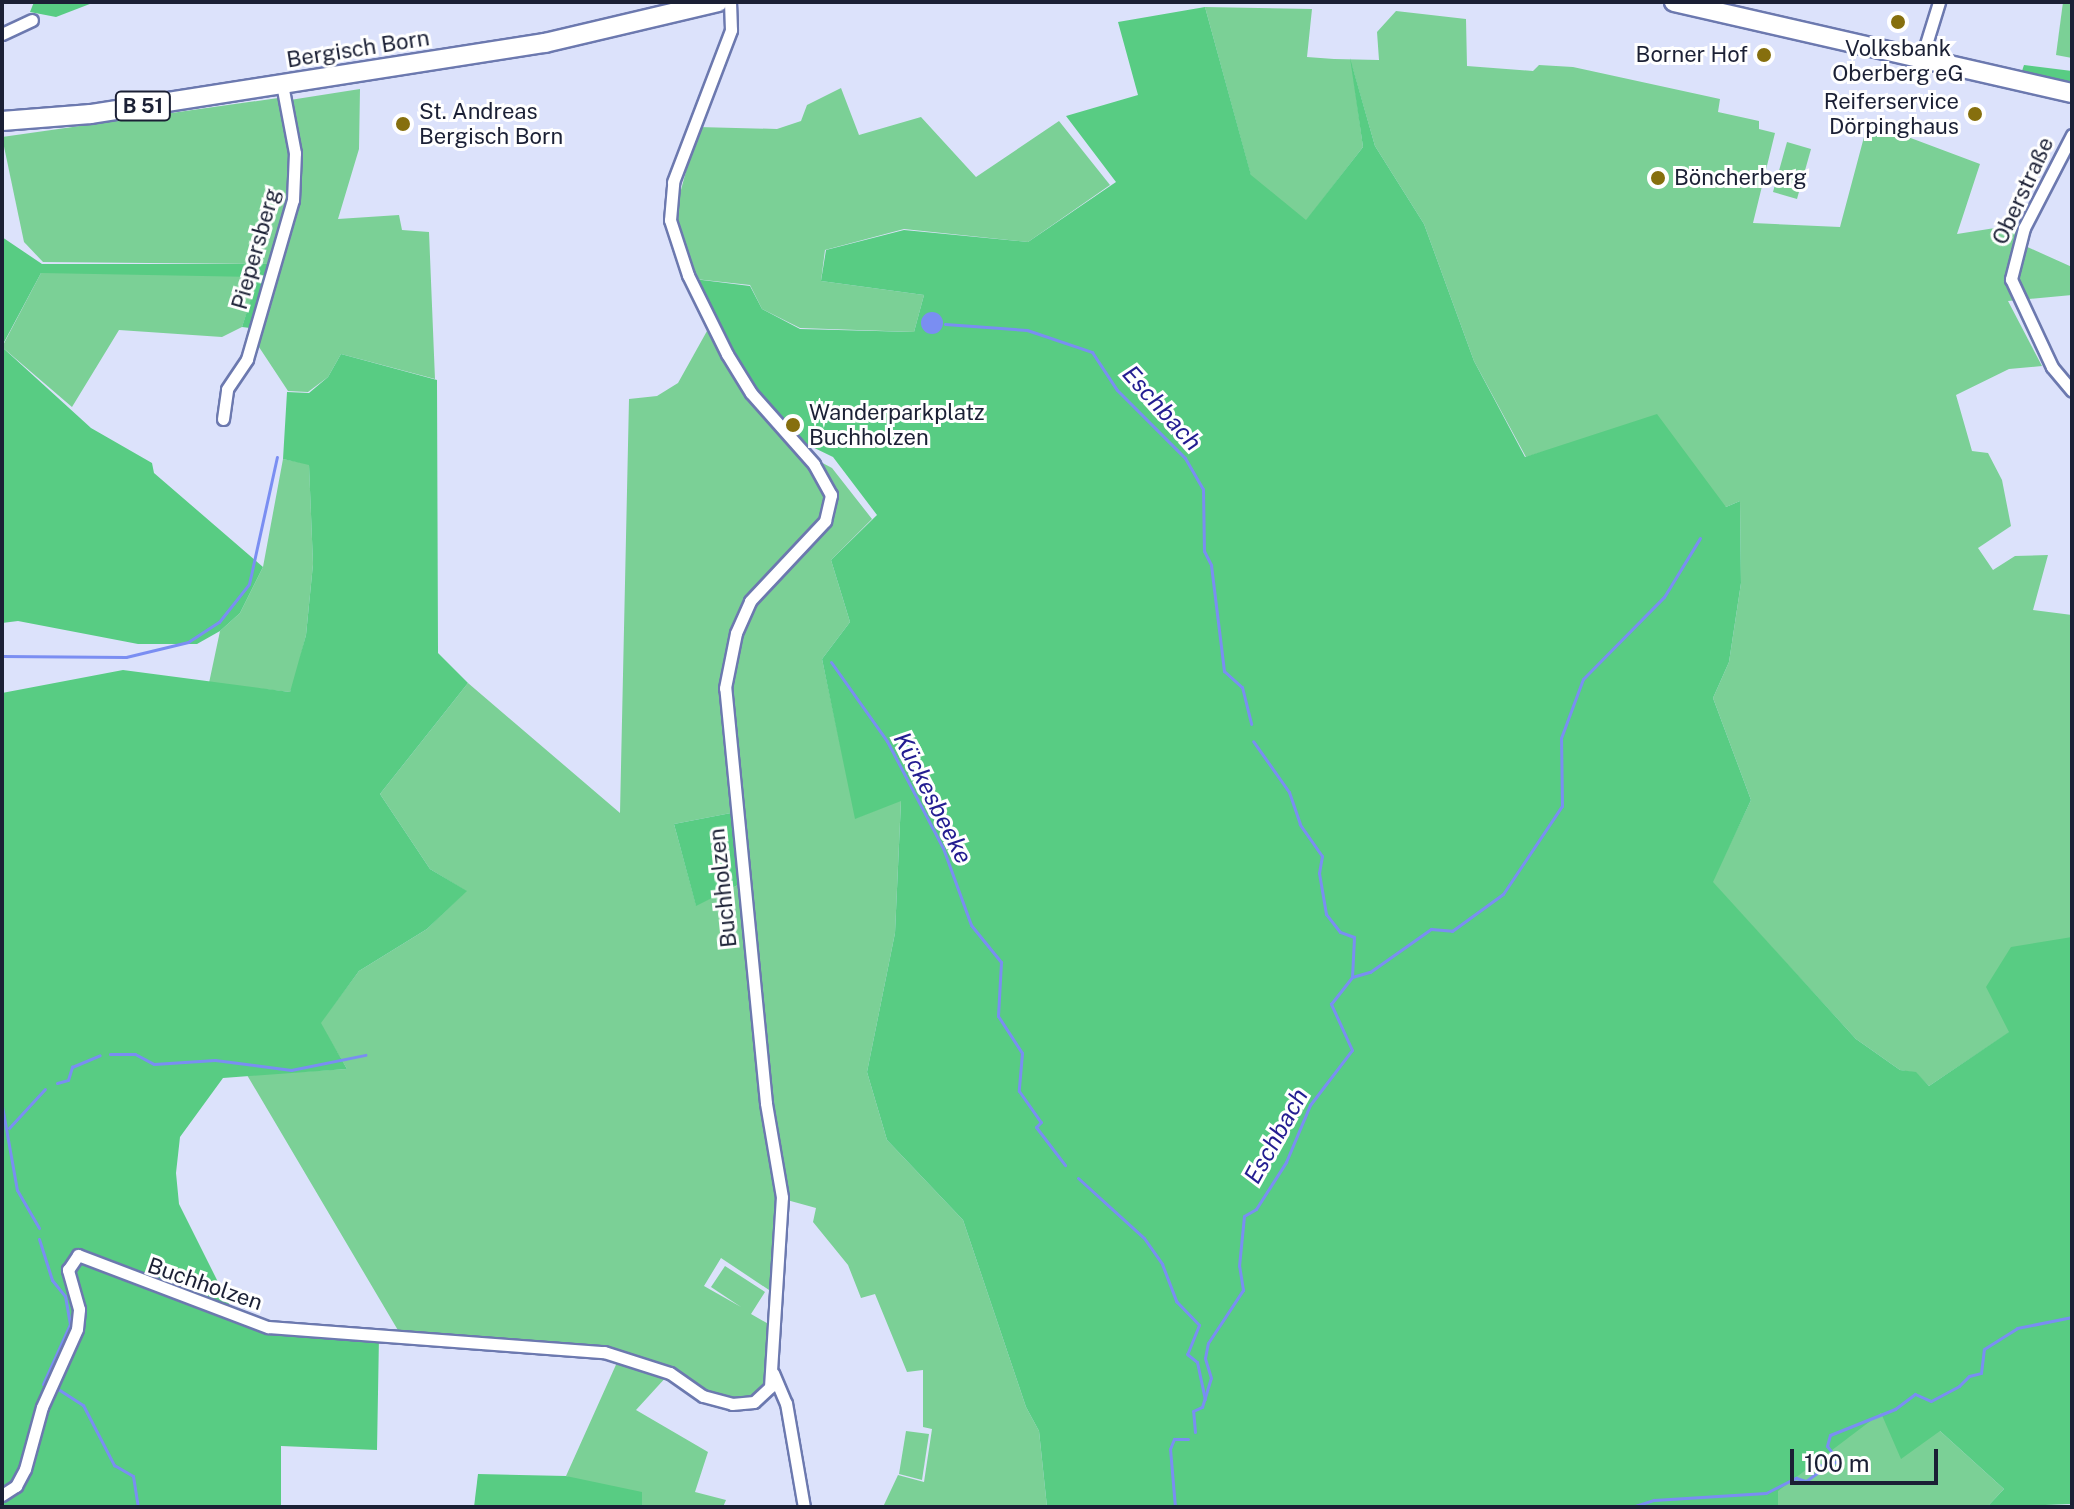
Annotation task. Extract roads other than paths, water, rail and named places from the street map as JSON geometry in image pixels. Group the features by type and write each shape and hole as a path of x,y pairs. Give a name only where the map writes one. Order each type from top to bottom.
{"main road":[{"name":"Bergisch Born","path":"2,121 91,114 583,36 718,2"},
{"path":"1674,2 1767,11 1922,57 2072,93"}],"street":[{"name":"Buchholzen","path":"2,1495 16,1486 25,1469 52,1383 77,1329 79,1309 68,1270 77,1256 268,1327 604,1352 670,1373 703,1396 732,1404 761,1397 773,1372 782,1197 765,1094 725,688 736,633 750,601 819,529 831,509 828,487 797,444 751,393 717,336 688,275 670,220 673,182 731,30 730,2"},
{"path":"1922,57 1939,2"},
{"path":"2,34 32,20"},
{"name":"Piepersberg","path":"223,419 227,389 247,359 293,200 295,153 282,84"},
{"name":"Oberstraße","path":"2072,135 2024,228 2011,279 2052,367 2072,391"},
{"name":"Buchholzen","path":"773,1372 786,1403 804,1507"}],"water":[{"path":"932,312 940,315 943,323 940,331 932,334 924,331 921,323 924,315"}],"waterway":[{"name":"Eschbach","path":"945,324 1027,330 1092,352 1117,390 1185,458 1203,489 1204,551 1211,565 1224,671 1242,687 1251,724"},
{"path":"2,656 126,657 188,642 219,622 249,584 277,457"},
{"path":"1352,977 1370,972 1431,929 1452,931 1503,894 1562,806 1561,738 1583,679 1664,597 1700,538"},
{"name":"Kückesbeeke","path":"831,662 887,741 943,848 971,925 1001,962 998,1016 1022,1053 1019,1091 1041,1122 1036,1127 1065,1165"},
{"name":"Eschbach","path":"1195,1432 1193,1411 1202,1407 1211,1378 1205,1358 1208,1343 1243,1290 1239,1266 1244,1216 1256,1209 1286,1162 1310,1105 1352,1050 1331,1004 1352,977 1354,937 1340,932 1326,914 1319,873 1322,856 1300,824 1289,792 1253,741"},
{"path":"110,1054 135,1054 154,1064 215,1060 291,1070 365,1055"},
{"path":"57,1083 68,1080 72,1067 100,1055"},
{"path":"9,1128 45,1089"},
{"path":"2,1106 17,1190 39,1228"},
{"name":"Kückesbeeke","path":"1078,1178 1144,1238 1162,1264 1176,1301 1199,1325 1187,1354 1197,1362 1205,1399"},
{"path":"39,1239 52,1280 65,1296 70,1324 43,1384"},
{"path":"1632,1507 1654,1500 1766,1493 1796,1478 1806,1481 1817,1473 1814,1464 1828,1467 1838,1460 1827,1446 1830,1435 1895,1409 1915,1394 1931,1401 1959,1386 1969,1376 1981,1373 1984,1349 2017,1328 2072,1317"},
{"path":"58,1389 83,1405 114,1465 133,1476 138,1507"},
{"name":"Eschbach","path":"1175,1507 1170,1449 1174,1439 1188,1439"}],"place":[{"name":"Volksbank Oberberg eG","path":"1898,22"},
{"name":"Borner Hof","path":"1764,55"},
{"name":"Reiferservice Dörpinghaus","path":"1975,114"},
{"name":"St. Andreas Bergisch Born","path":"403,124"},
{"name":"Böncherberg","path":"1658,178"},
{"name":"Wanderparkplatz Buchholzen","path":"793,425"}]}
